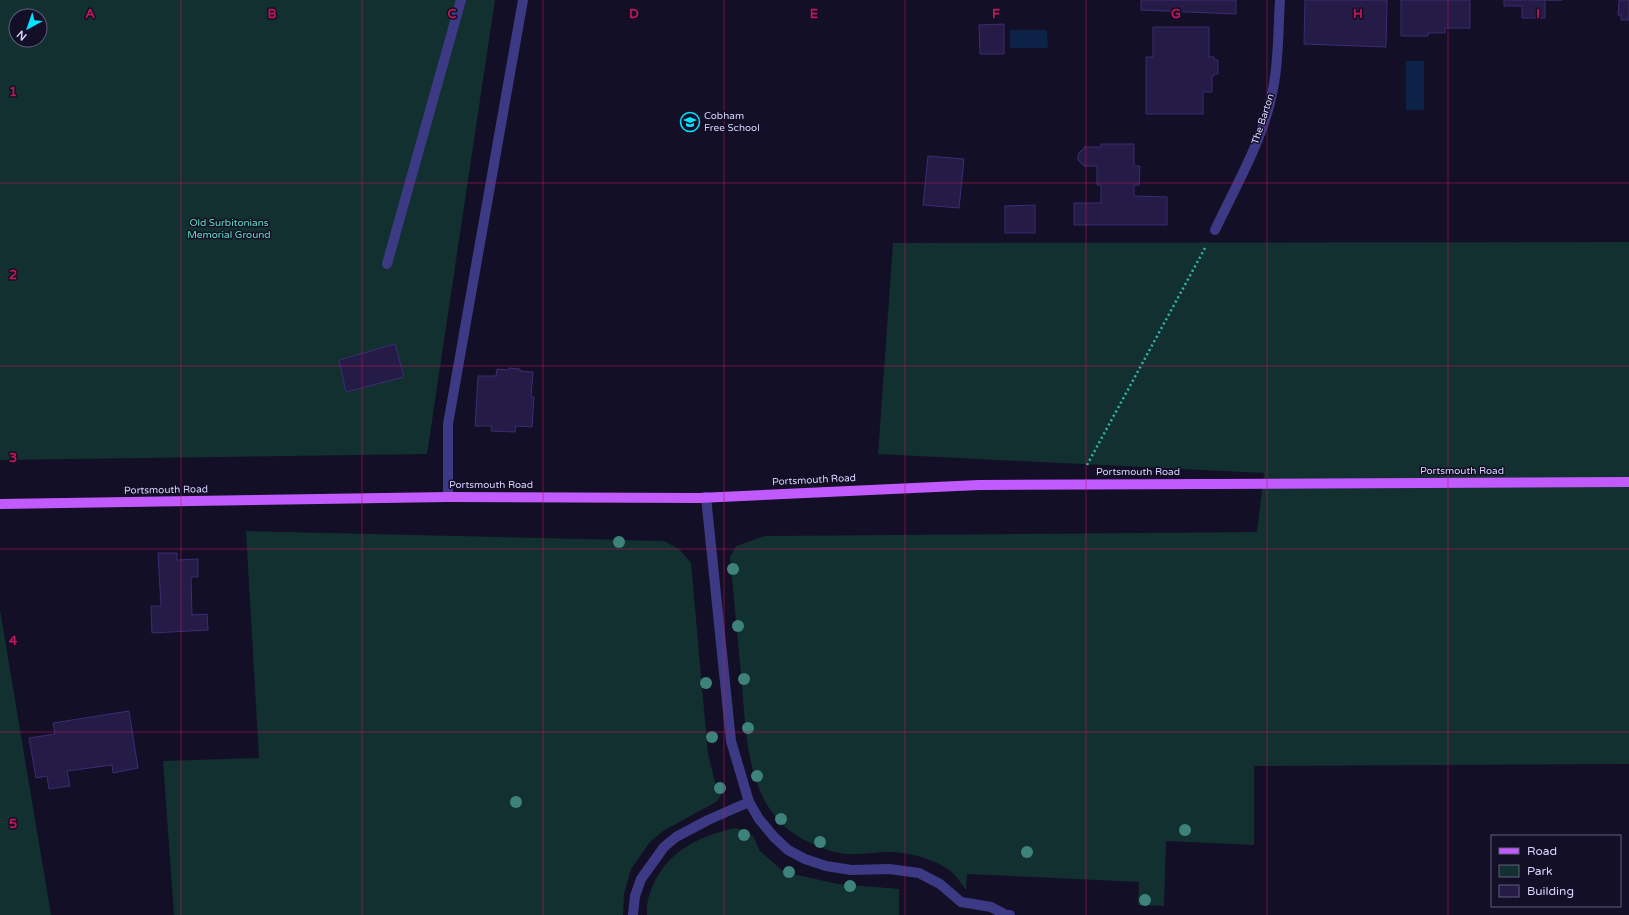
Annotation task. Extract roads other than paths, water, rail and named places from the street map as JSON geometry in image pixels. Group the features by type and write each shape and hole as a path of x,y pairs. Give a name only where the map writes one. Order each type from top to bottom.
{"main road":[{"name":"Portsmouth Road","path":"0,504 448,497 706,498 979,485 1629,482"}],"street":[{"path":"387,264 461,0"},
{"path":"448,497 448,424 523,0"},
{"name":"The Barton","path":"1214,230 1255,146 1267,112 1273,89 1280,0"},
{"path":"706,498 731,741 749,802 759,819 774,837 788,850 805,859 826,866 851,870 889,869 919,873 940,884 961,902 991,907 1006,915 1010,915"},
{"path":"633,915 635,896 641,879 664,847 676,838 708,820 749,802"}],"water":[{"path":"1010,30 1047,30 1048,48 1010,48"},
{"path":"1406,61 1424,61 1424,110 1406,110"}],"place":[{"name":"Cobham Free School","path":"690,122"}],"park label":[{"name":"Old Surbitonians Memorial Ground","path":"229,228"}]}
